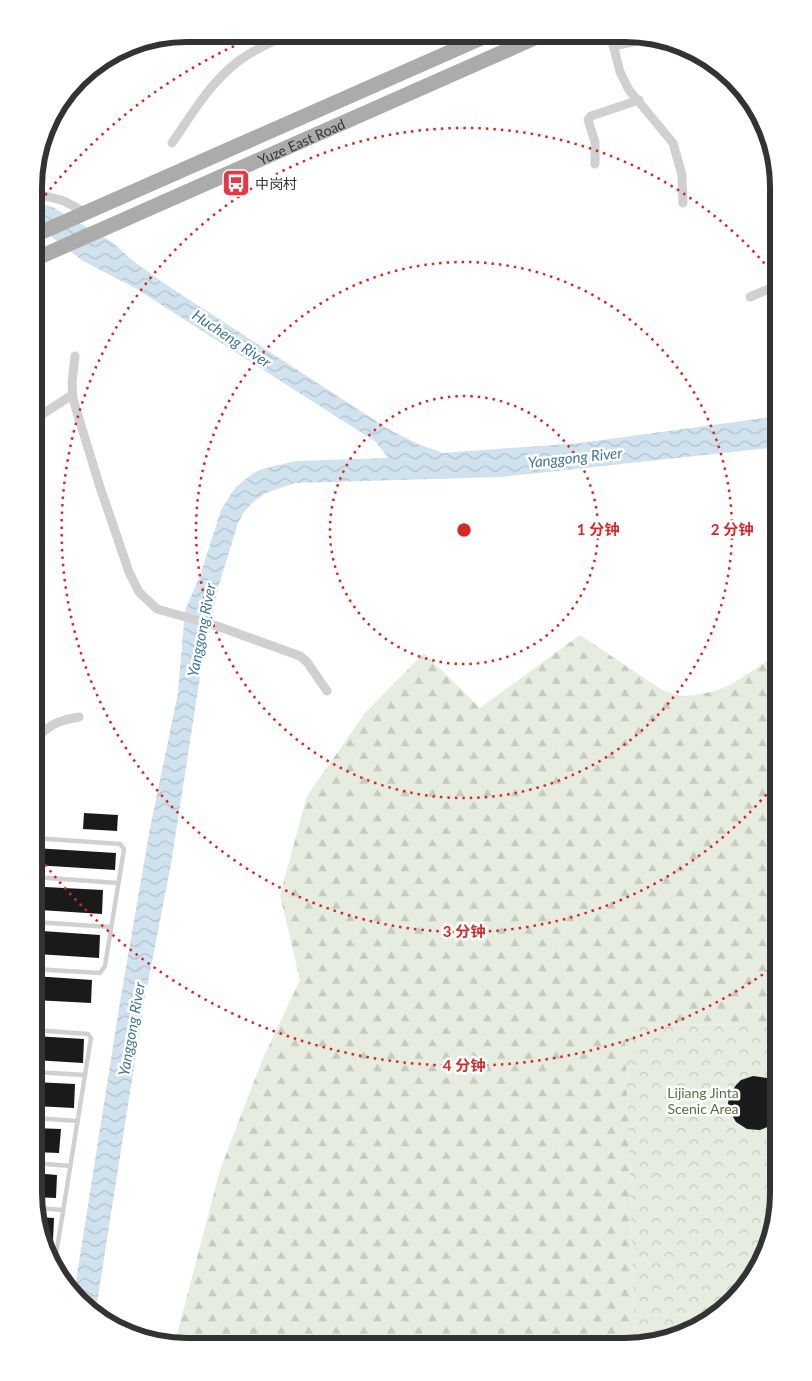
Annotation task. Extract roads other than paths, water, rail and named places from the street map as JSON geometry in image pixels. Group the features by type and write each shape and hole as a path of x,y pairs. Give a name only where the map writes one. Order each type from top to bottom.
{"main road":[{"name":"Yuze East Road","path":"42,232 472,42"},
{"name":"Yuze East Road","path":"42,256 525,42"}],"street":[{"path":"172,143 207,94 228,70 253,51 272,42"},
{"path":"612,42 620,72 630,90 673,143 682,175 683,203"},
{"path":"613,46 629,43"},
{"path":"595,164 595,142 588,120 591,116 639,100"},
{"path":"42,195 64,201 86,213"},
{"path":"750,298 770,288"},
{"path":"75,356 72,395 99,484 133,582 146,600 157,609 217,626 300,656 307,662 327,691"},
{"path":"42,414 72,395"},
{"path":"42,732 49,726 64,719 79,717"}],"lane":[{"path":"42,839 120,844 124,849 105,966 100,973 42,969"},
{"path":"42,878 118,883"},
{"path":"42,923 111,927"},
{"path":"42,1031 88,1034 91,1038 56,1253"},
{"path":"42,1072 85,1075"},
{"path":"42,1119 78,1121"},
{"path":"42,1164 70,1166"},
{"path":"44,1209 63,1210"}],"water":[{"path":"42,204 54,208 112,242 132,260 162,282 390,430 418,444 443,453 580,443 770,417 770,448 500,477 295,483 266,493 252,503 244,512 238,523 218,588 202,664 171,864 144,1003 97,1306 75,1285 120,1002 150,828 178,693 185,610 200,576 221,510 235,488 252,474 262,469 296,461 388,458 376,442 135,288 83,261 42,229"}],"place":[{"name":"中岗村","path":"236,183"}],"water label":[{"name":"Hucheng River","path":"232,338"},
{"name":"Yanggong River","path":"575,457"},
{"name":"Yanggong River","path":"201,630"},
{"name":"Yanggong River","path":"131,1029"}],"park label":[{"name":"Lijiang Jinta Scenic Area","path":"703,1100"}]}
